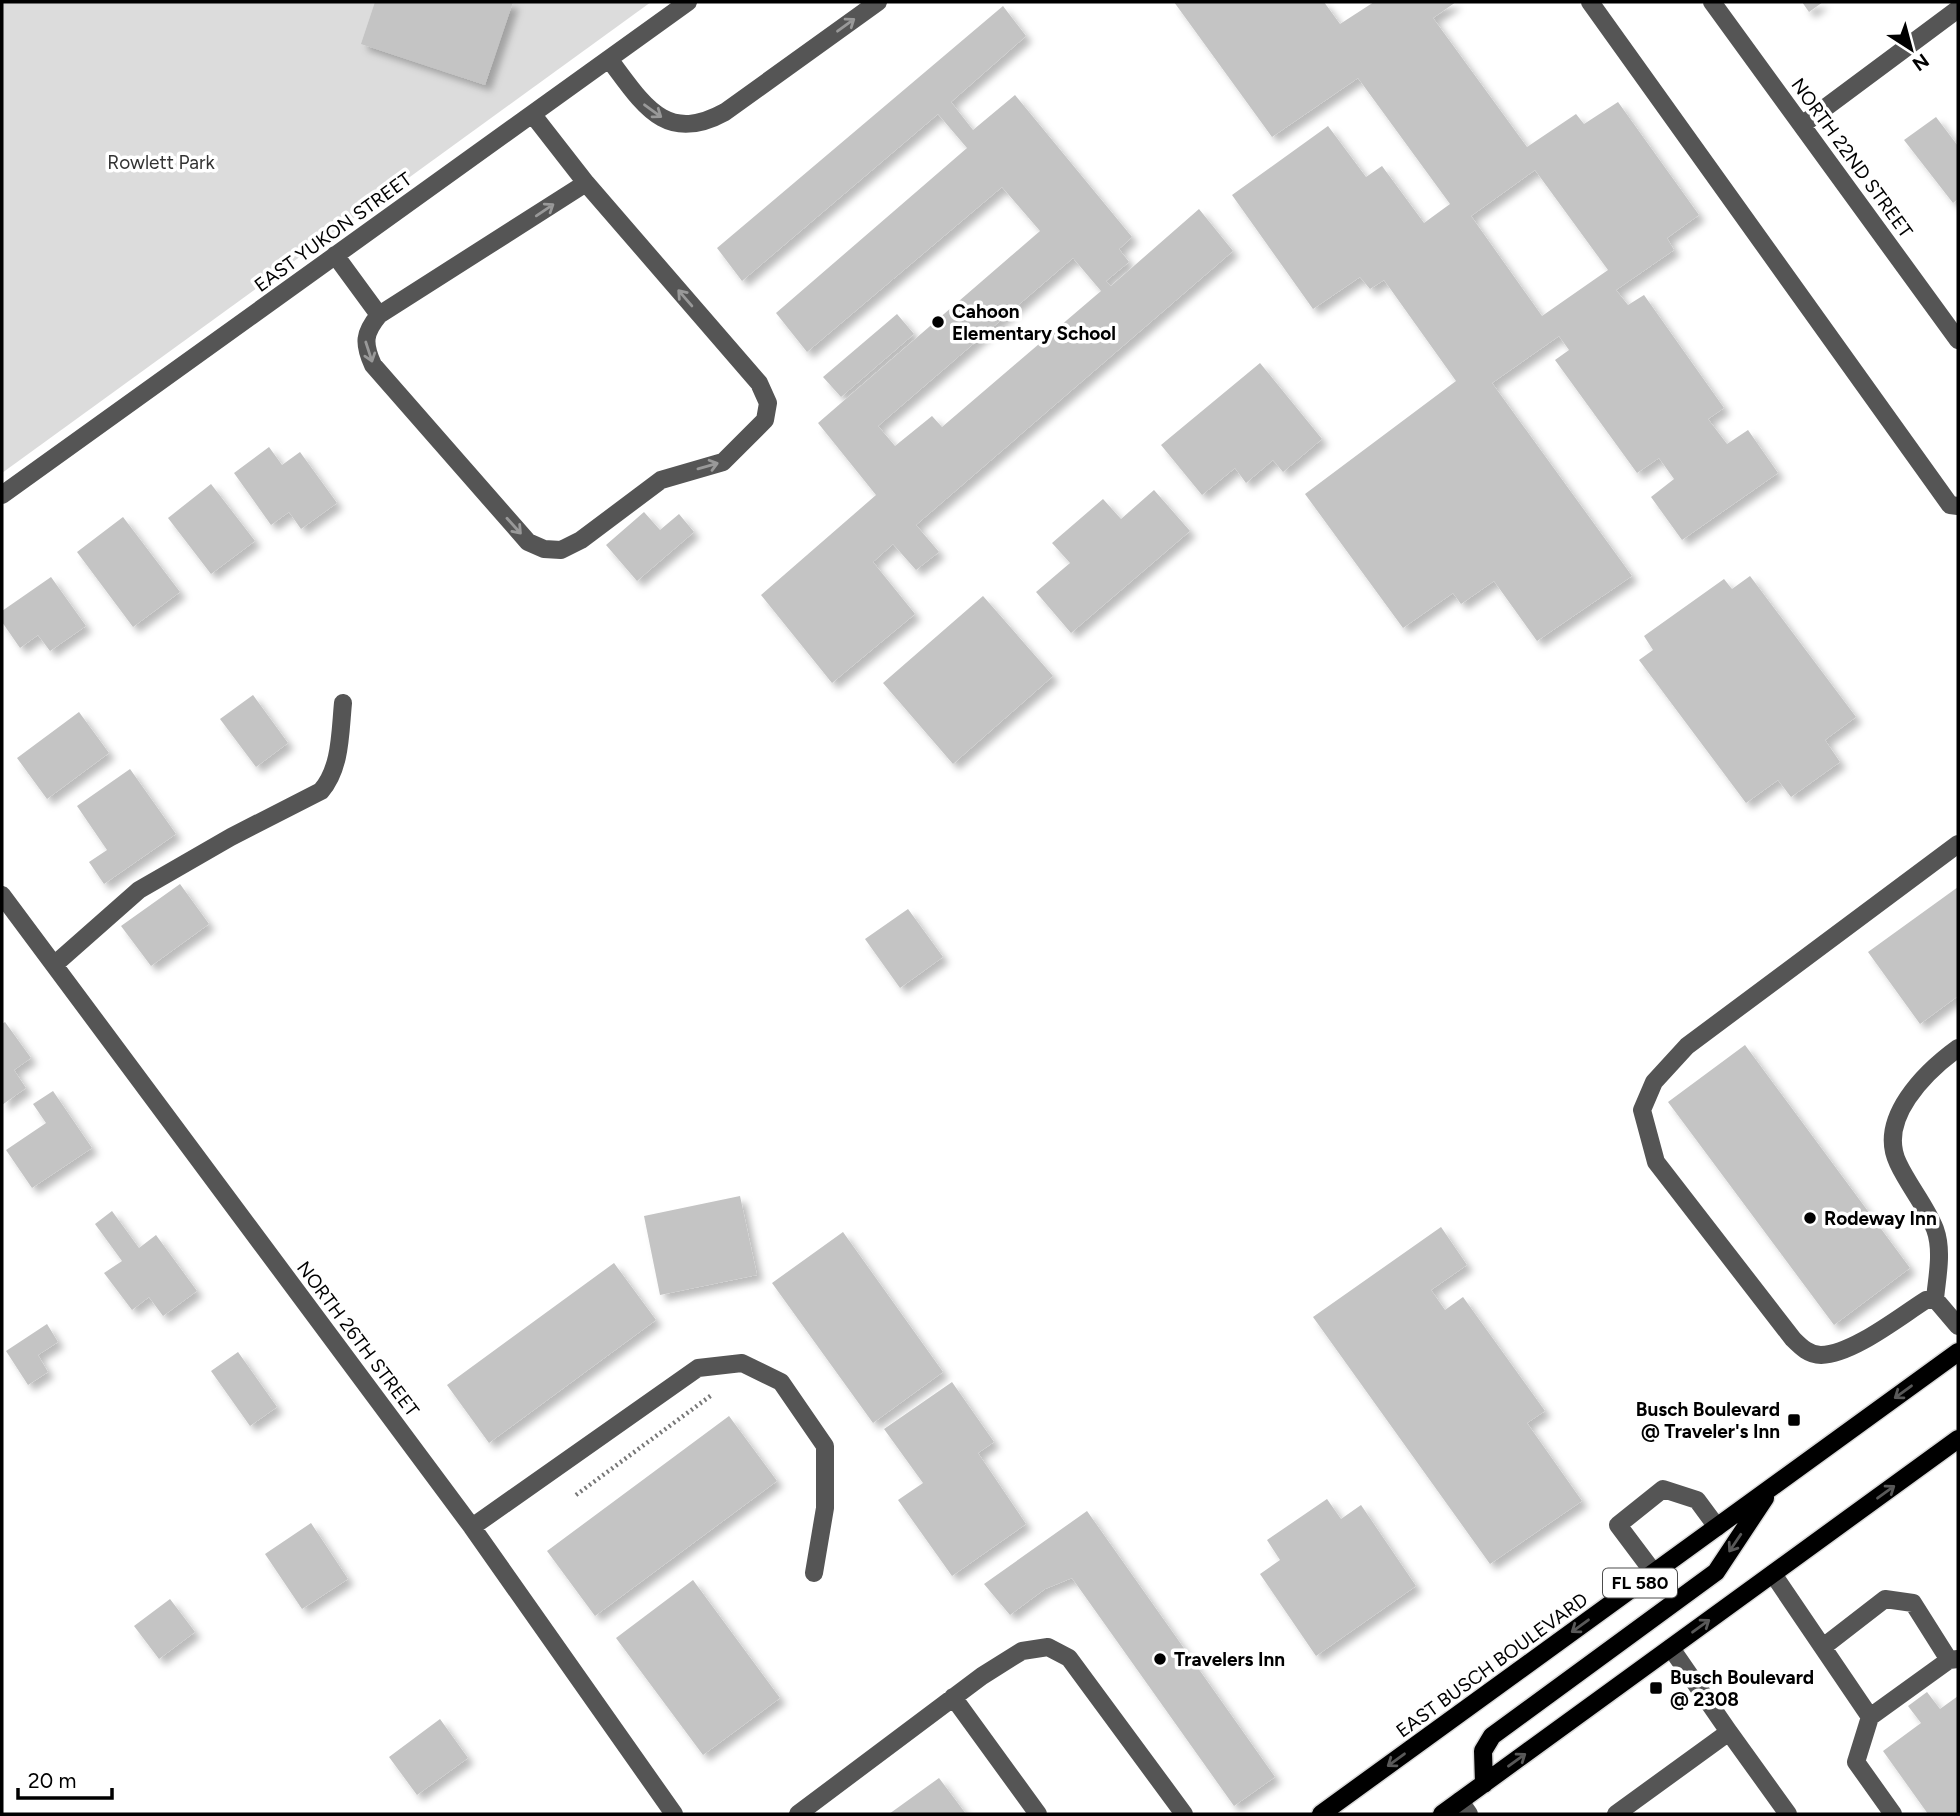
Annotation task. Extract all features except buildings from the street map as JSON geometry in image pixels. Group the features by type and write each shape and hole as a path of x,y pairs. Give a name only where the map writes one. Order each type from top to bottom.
{"main road":[{"name":"EAST BUSCH BOULEVARD","path":"1321,1814 1958,1352"},
{"path":"1442,1814 1465,1808 1484,1784 1958,1439"},
{"path":"1484,1784 1483,1751 1492,1736 1716,1572 1773,1486"}],"street":[{"name":"EAST YUKON STREET","path":"2,495 688,2"},
{"path":"609,59 653,113 685,126 703,124 725,112 878,2"},
{"path":"1590,2 1950,505 1958,506"},
{"name":"NORTH 22ND STREET","path":"1712,2 1958,340"},
{"path":"1802,125 1958,9"},
{"path":"533,115 586,183 759,383 768,403 765,420 723,462 661,480 581,540 561,550 544,550 528,542 373,365 364,347 366,330 379,315 586,183"},
{"path":"335,255 379,315"},
{"path":"54,965 139,890 231,837 321,791 331,780 336,765 343,703"},
{"path":"1935,1299 1926,1300 1839,1351 1819,1355 1807,1352 1793,1339 1656,1162 1642,1110 1654,1082 1687,1046 1958,844"},
{"name":"NORTH 26TH STREET","path":"2,895 472,1528 674,1814"},
{"path":"1958,1048 1938,1063 1917,1086 1899,1114 1891,1142 1896,1160 1935,1229 1940,1253 1935,1299 1958,1326"},
{"path":"472,1528 698,1368 742,1363 781,1382 825,1446 825,1508 814,1573"},
{"path":"1654,1573 1618,1525 1662,1489 1697,1500 1717,1527"},
{"path":"1773,1574 1870,1717"},
{"path":"1823,1647 1885,1599 1913,1603 1954,1659 1870,1717 1856,1762 1894,1814"},
{"path":"798,1814 953,1697 1022,1651 1048,1647 1069,1658 1184,1814"},
{"path":"1671,1648 1788,1814"},
{"path":"953,1697 1038,1814"},
{"path":"1616,1814 1729,1732"}],"path":[{"path":"576,1494 637,1452 710,1394 721,1392"}],"green space":[{"name":"Rowlett Park","path":"2,2 651,2 2,473"}],"place":[{"name":"Cahoon Elementary School","path":"938,322"},
{"name":"Rodeway Inn","path":"1810,1218"},
{"name":"Busch Boulevard @ Traveler's Inn","path":"1794,1420"},
{"name":"Travelers Inn","path":"1160,1659"},
{"name":"Busch Boulevard @ 2308","path":"1656,1688"}]}
